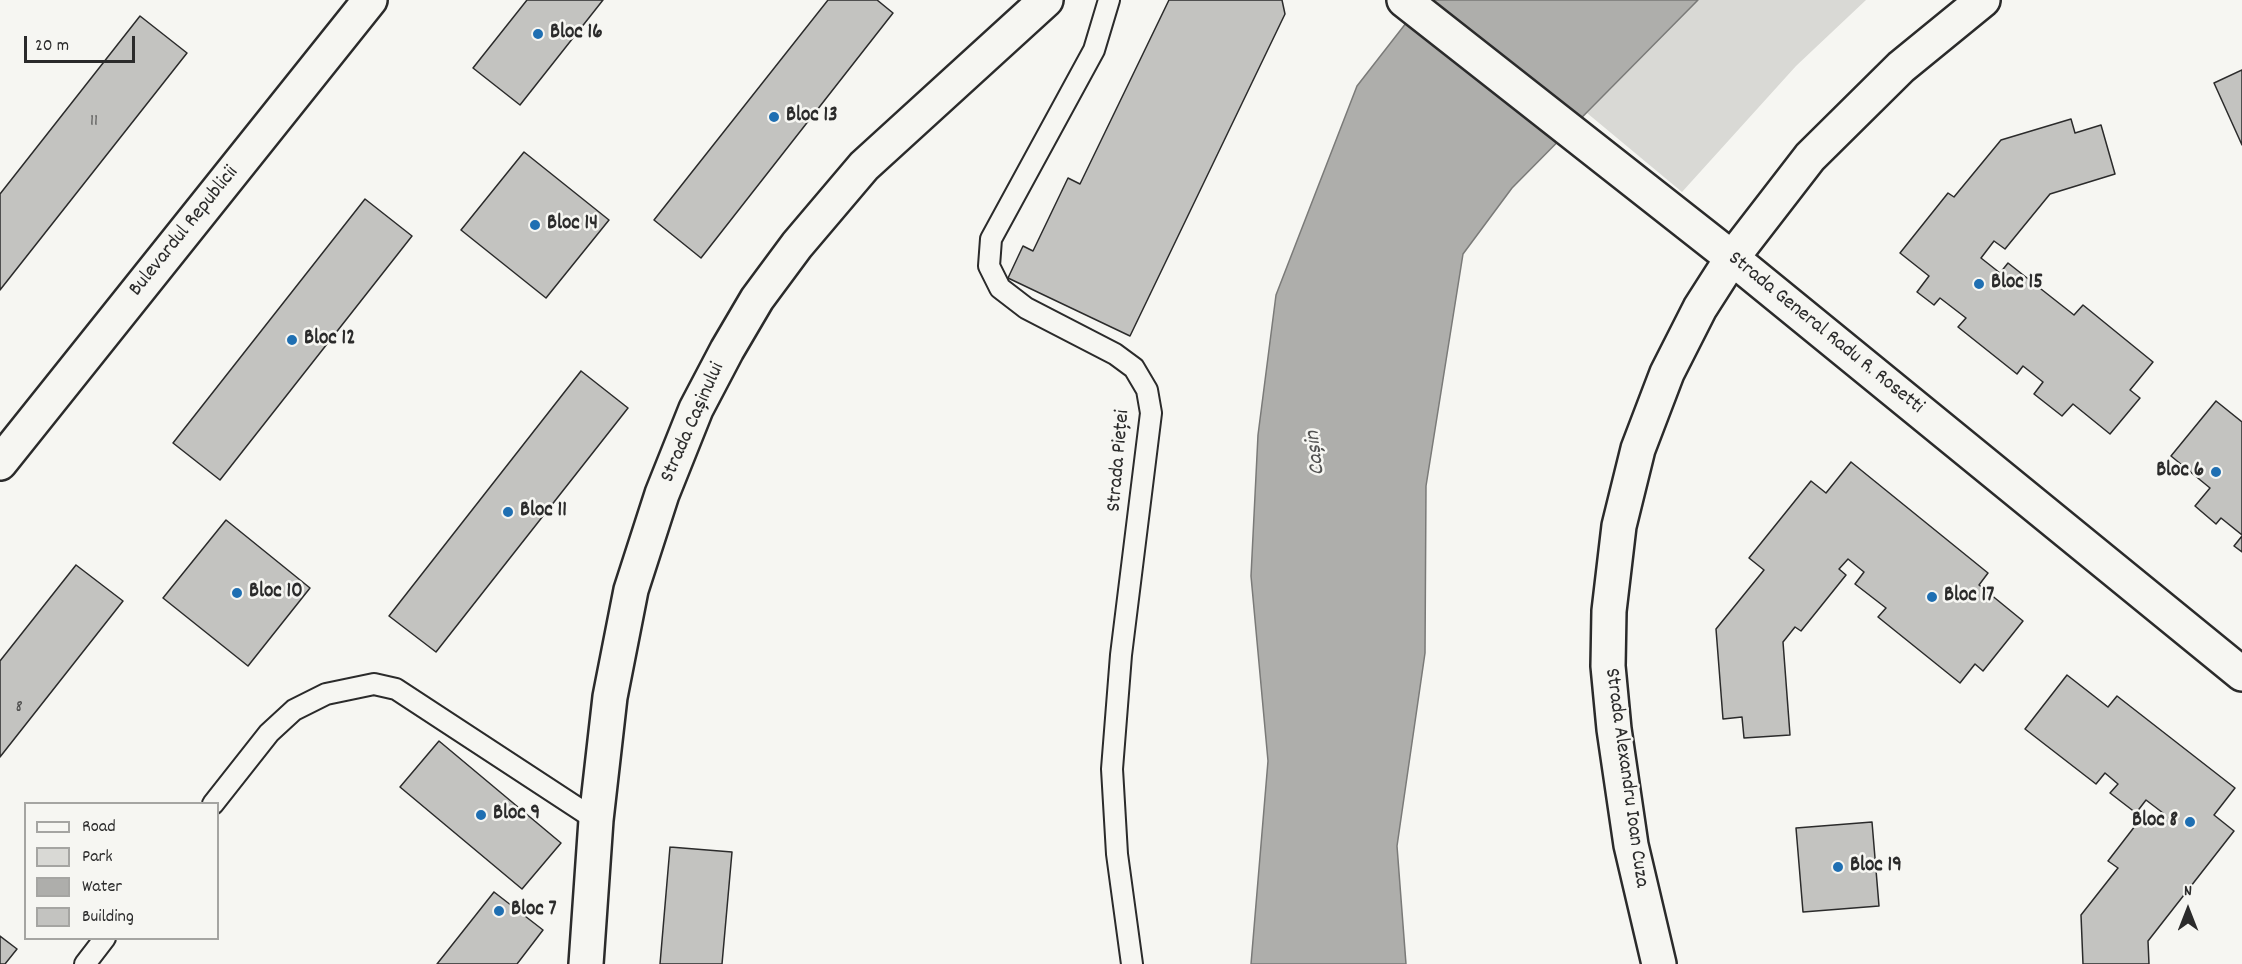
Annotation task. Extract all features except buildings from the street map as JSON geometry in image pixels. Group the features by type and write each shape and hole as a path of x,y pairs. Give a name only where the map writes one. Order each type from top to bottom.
{"street":[{"name":"Bulevardul Republicii","path":"0,463 370,0"},
{"name":"Strada Cașinului","path":"586,964 596,820 610,698 631,590 662,494 696,409 726,350 758,299 797,245 864,166 1046,0"},
{"name":"Strada General Radu R. Rosetti","path":"1404,0 1732,258 2242,674"},
{"name":"Strada Alexandru Ioan Cuza","path":"1659,964 1631,844 1608,666 1609,611 1619,526 1638,449 1667,373 1700,308 1732,258 1810,157 1901,67 1983,0"}],"lane":[{"name":"Strada Pieței","path":"1108,0 1095,50 991,239 989,266 1000,288 1026,308 1115,354 1134,368 1147,390 1151,413 1121,655 1112,770 1117,854 1132,964"},
{"path":"215,802 269,734 294,710 326,694 374,684 396,689 596,820"},
{"path":"85,964 104,940"}],"green space":[{"path":"1698,0 1866,0 1796,66 1682,192 1587,113"}],"water":[{"name":"Cașin","path":"1424,0 1698,0 1512,188 1463,254 1426,486 1425,653 1397,846 1406,964 1251,964 1268,761 1251,576 1258,435 1276,295 1357,86"}],"place":[{"name":"Bloc 16","path":"538,34"},
{"name":"Bloc 13","path":"774,117"},
{"name":"Bloc 14","path":"535,225"},
{"name":"Bloc 15","path":"1979,284"},
{"name":"Bloc 12","path":"292,340"},
{"name":"Bloc 6","path":"2216,472"},
{"name":"Bloc 11","path":"508,512"},
{"name":"Bloc 10","path":"237,593"},
{"name":"Bloc 17","path":"1932,597"},
{"name":"Bloc 9","path":"481,815"},
{"name":"Bloc 8","path":"2190,822"},
{"name":"Bloc 19","path":"1838,867"},
{"name":"Bloc 7","path":"499,911"}]}
